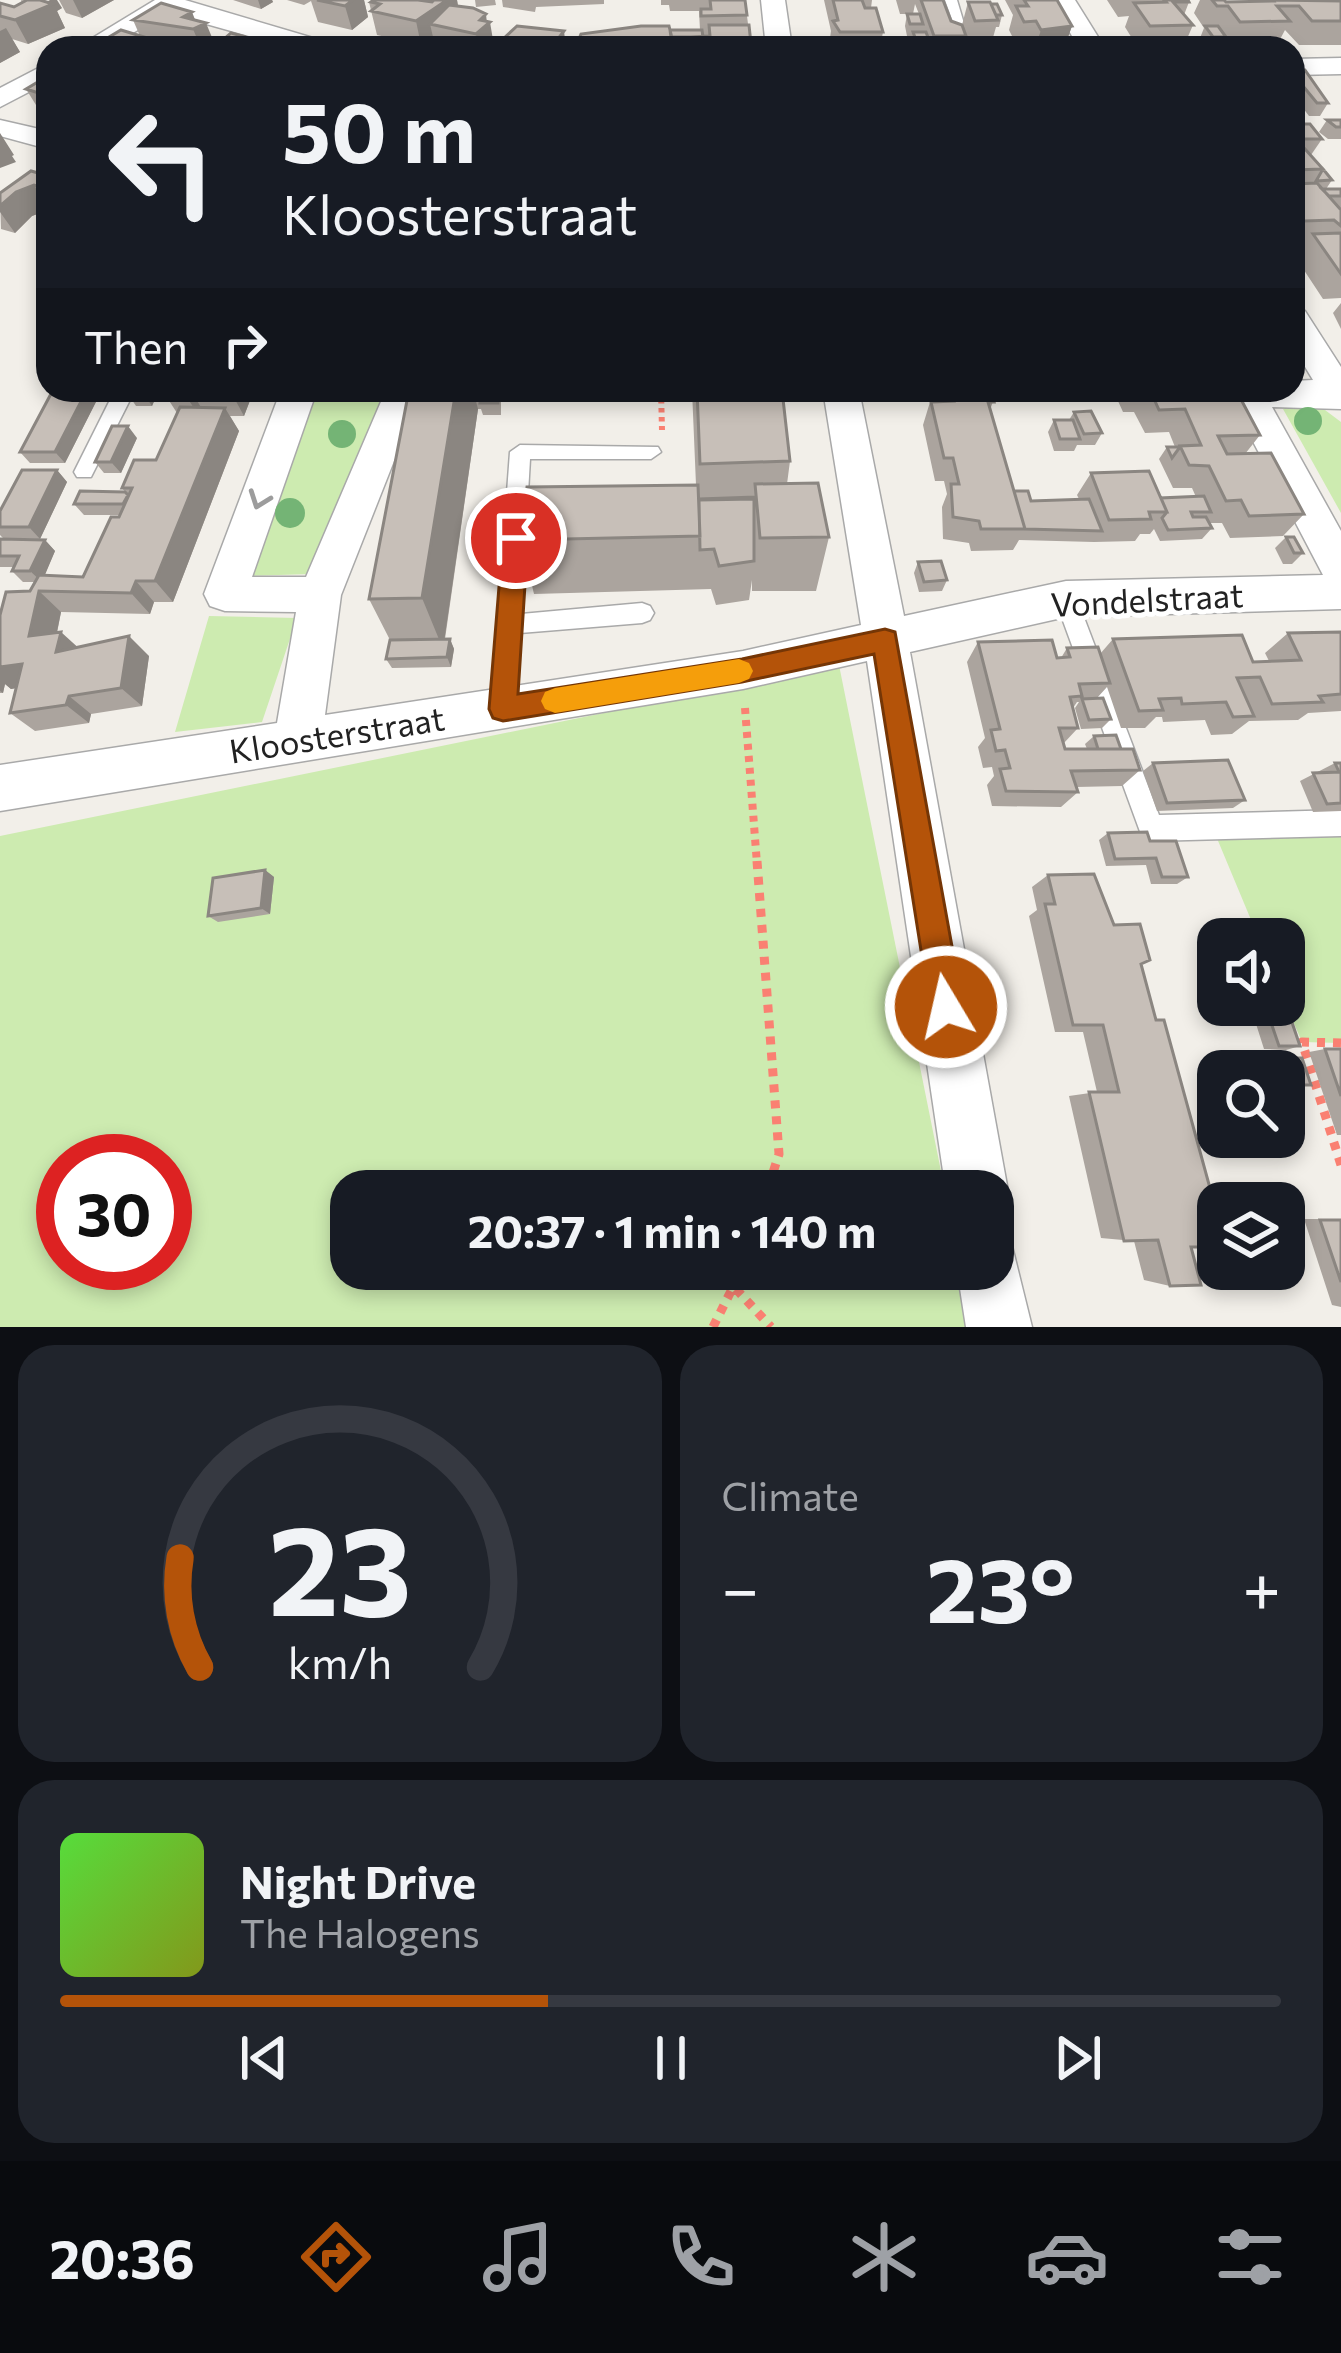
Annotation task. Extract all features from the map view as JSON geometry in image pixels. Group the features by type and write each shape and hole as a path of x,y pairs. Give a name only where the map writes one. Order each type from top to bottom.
{"street":[{"path":"772,0 777,36"},
{"path":"1063,0 1085,36"},
{"path":"110,36 169,3 280,36"},
{"path":"1305,67 1341,66"},
{"path":"1,98 36,78"},
{"path":"0,128 36,137"},
{"path":"1305,338 1340,394"},
{"path":"1305,393 1340,394"},
{"path":"294,402 225,594 320,595"},
{"path":"297,742 320,595 399,402"},
{"path":"843,402 973,1170"},
{"path":"1250,402 1341,569"},
{"name":"Vondelstraat","path":"885,640 1066,599 1341,592"},
{"name":"Kloosterstraat","path":"0,788 742,670 885,640"},
{"path":"993,1290 999,1327"}],"lane":[{"path":"951,0 960,24"},
{"path":"84,472 118,402"},
{"path":"503,709 520,452 651,452"},
{"path":"1066,599 1151,828 1341,823"},
{"path":"512,624 642,613"}],"path":[{"path":"742,670 778,1154 773,1170"},
{"path":"1341,1043 1301,1042 1341,1165"},
{"path":"713,1327 735,1290"},
{"path":"737,1290 771,1327"}],"green space":[{"path":"306,402 386,402 311,574 247,576"},
{"path":"1317,404 1341,422 1341,513 1283,409"},
{"path":"209,616 297,618 262,722 175,732"},
{"path":"839,665 941,1170 330,1170 330,1290 963,1290 967,1327 0,1327 0,836"},
{"path":"1341,823 1341,1043 1302,1042 1295,1026 1305,1026 1305,918 1250,918 1211,824"}],"building":[{"path":"27,0 53,4 15,20 0,16 0,3 14,7"},
{"path":"317,0 353,0 345,6"},
{"path":"447,0 416,21 371,11 380,4 371,2"},
{"path":"710,0 745,0 747,15 701,16 701,9 711,9"},
{"path":"833,0 862,0 865,8 876,8 883,32 840,32 833,21 838,20"},
{"path":"921,0 943,0 951,21 962,25 966,36 934,36"},
{"path":"1024,0 1057,0 1072,26 1041,30 1036,21 1024,22 1016,6 1028,6"},
{"path":"1188,0 1173,2 1193,25 1150,26 1134,3"},
{"path":"1212,0 1341,1 1341,21 1312,21 1299,6 1277,6 1290,21 1240,22 1228,6 1217,6"},
{"path":"968,2 990,2 998,20 975,21"},
{"path":"161,3 192,12 183,17 206,23 193,29 133,20"},
{"path":"449,5 473,8 486,14 480,20 490,22 476,34 430,24"},
{"path":"907,14 920,14 923,24 910,24"},
{"path":"709,25 749,25 750,36 710,36"},
{"path":"517,26 564,31 560,36 506,36"},
{"path":"641,26 669,26 672,36 580,36"},
{"path":"1205,26 1218,26 1225,36 1212,36"},
{"path":"670,30 702,30 703,36 671,36"},
{"path":"1305,70 1328,103 1317,103 1305,88"},
{"path":"1305,124 1310,124 1322,139 1305,139"},
{"path":"1305,149 1323,169 1305,170"},
{"path":"1323,169 1332,180 1316,181"},
{"path":"31,171 36,172 36,186 16,192 0,206 0,193"},
{"path":"1317,183 1341,210 1341,226 1334,220 1305,221 1305,184"},
{"path":"1322,189 1341,189 1341,196 1329,196"},
{"path":"1341,233 1341,274 1313,234"},
{"path":"47,402 81,402 55,452 20,452"},
{"path":"407,402 454,402 422,598 369,599"},
{"path":"697,402 783,402 790,461 700,464"},
{"path":"931,402 988,402 1025,529 981,529 979,521 953,517 951,484 959,484 953,458 944,458"},
{"path":"1155,402 1242,402 1260,435 1218,436 1227,454 1271,453 1304,514 1249,516 1241,500 1226,501 1209,466 1189,465 1180,446 1201,445 1185,409 1159,410"},
{"path":"180,407 225,408 155,581 136,581 131,593 39,591 29,636 61,632 56,652 129,636 121,688 69,696 66,705 10,713 22,664 0,667 0,615 6,592 30,591 39,575 83,577 111,517 119,517 132,488 122,488 134,460 156,460"},
{"path":"1091,411 1102,433 1084,434 1074,412"},
{"path":"1054,420 1073,420 1080,439 1060,439"},
{"path":"112,426 128,426 111,462 95,462"},
{"path":"22,470 57,470 29,527 0,527 0,511"},
{"path":"1149,471 1167,512 1149,512 1151,519 1109,520 1091,473"},
{"path":"818,483 829,537 760,538 755,484"},
{"path":"698,485 700,536 521,540 527,487"},
{"path":"80,491 128,495 123,504 74,504"},
{"path":"1014,491 1028,491 1031,501 1089,499 1102,531 1025,529"},
{"path":"1204,496 1211,512 1191,512 1193,517 1206,517 1212,528 1168,530 1161,498"},
{"path":"754,499 754,561 719,566 714,549 700,550 699,500"},
{"path":"1286,537 1294,537 1303,553 1294,553"},
{"path":"0,539 45,540 30,571 12,571 19,556 0,556"},
{"path":"941,561 947,580 924,582 918,562"},
{"path":"1341,632 1341,694 1319,696 1323,702 1272,704 1260,677 1237,678 1254,716 1233,717 1226,702 1182,704 1181,698 1159,699 1163,710 1139,711 1113,639 1242,635 1253,662 1301,660 1288,633"},
{"path":"450,639 447,657 386,659 390,640"},
{"path":"1052,640 1057,658 1070,657 1067,648 1098,647 1110,683 1079,684 1082,696 1070,697 1078,728 1059,728 1065,749 1133,749 1140,770 1071,771 1078,792 1006,791 1000,769 1010,768 1005,750 996,751 991,730 1000,729 978,642"},
{"path":"1103,698 1111,719 1089,720 1082,699"},
{"path":"1116,735 1121,749 1098,749 1094,736"},
{"path":"1228,760 1245,800 1167,803 1153,763"},
{"path":"1335,763 1341,763 1341,803 1327,804 1313,773 1339,772"},
{"path":"1147,832 1150,841 1176,841 1188,877 1162,877 1156,858 1115,859 1108,833"},
{"path":"265,870 261,908 208,916 213,878"},
{"path":"1094,874 1114,925 1140,924 1150,960 1141,964 1156,1020 1164,1020 1197,1141 1197,1158 1202,1158 1208,1182 1197,1182 1197,1247 1191,1247 1197,1285 1170,1286 1158,1240 1124,1241 1089,1092 1119,1092 1103,1025 1073,1025 1045,904 1055,904 1048,875"},
{"path":"1272,1026 1293,1026 1300,1046 1279,1046"},
{"path":"1325,1049 1341,1049 1341,1096"},
{"path":"1320,1220 1341,1220 1341,1282"}],"slow traffic":[{"path":"555,701 739,671"}],"route":[{"path":"516,538 503,709 742,670 885,640 946,1007"}]}
